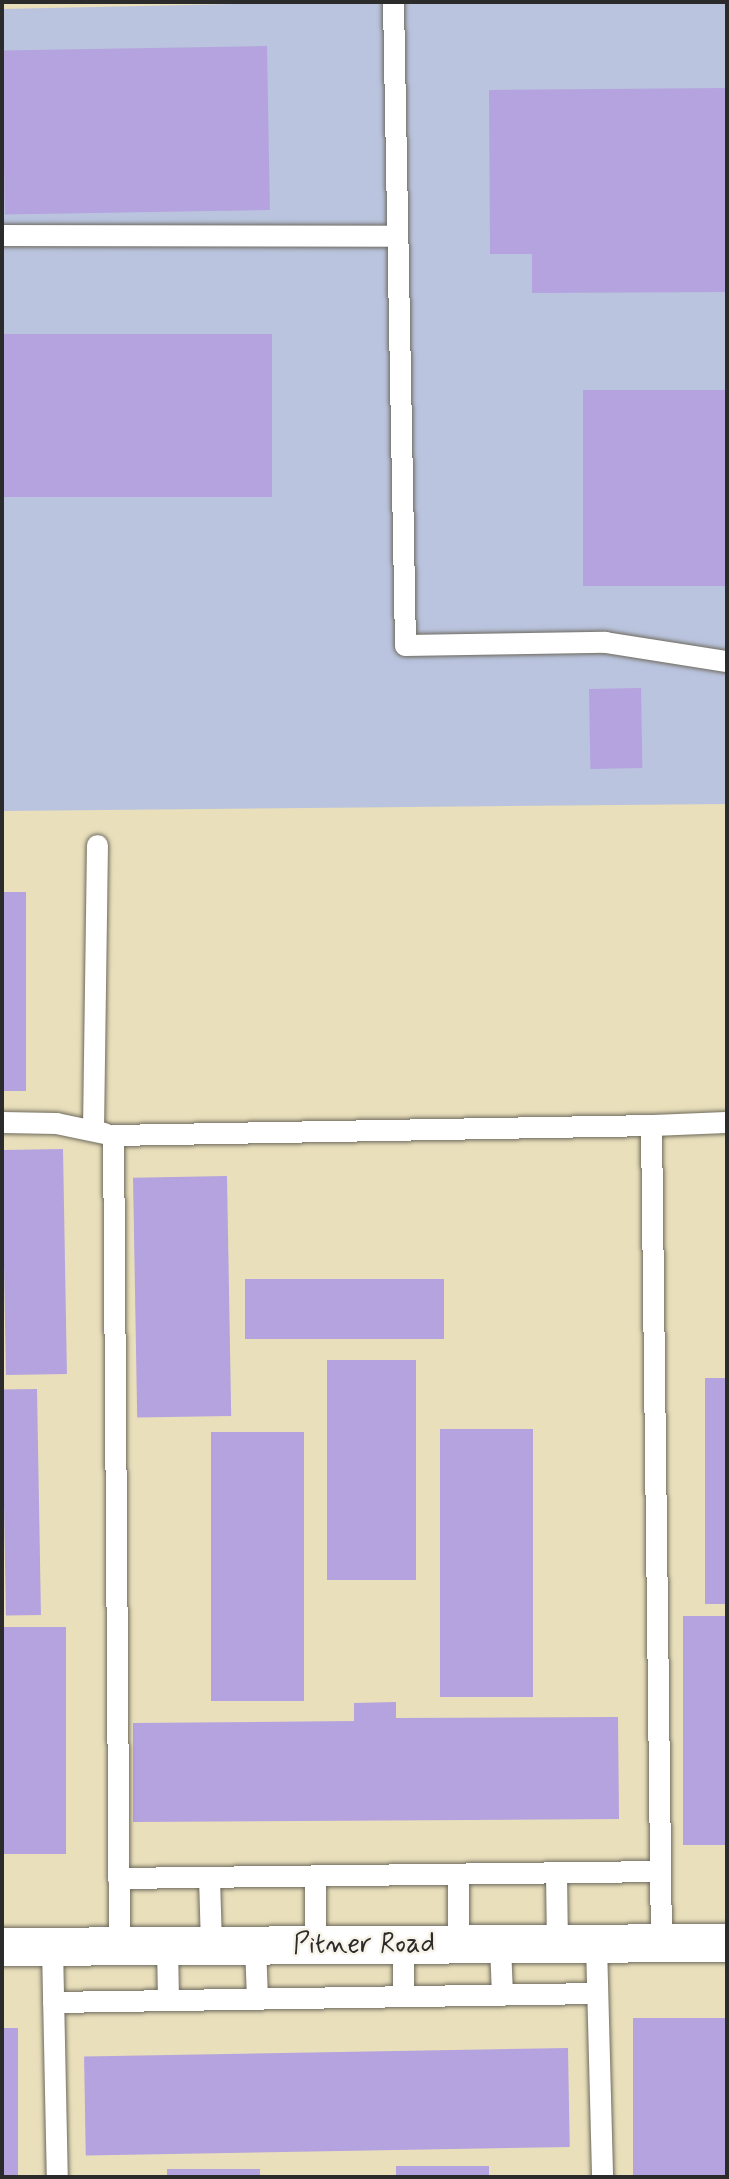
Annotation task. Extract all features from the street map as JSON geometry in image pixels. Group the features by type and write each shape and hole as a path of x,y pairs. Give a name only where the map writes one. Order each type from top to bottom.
{"street":[{"name":"Pitner Road","path":"2,1947 727,1943"}],"lane":[{"path":"393,2 405,645 605,642 727,661"},
{"path":"2,235 397,236"},
{"path":"97,845 119,1946"},
{"path":"2,1122 56,1123 103,1133 727,1122"},
{"path":"651,1125 661,1943"},
{"path":"118,1878 660,1871"},
{"path":"556,1873 557,1944"},
{"path":"458,1874 458,1945"},
{"path":"315,1876 315,1945"},
{"path":"209,1877 211,1946"},
{"path":"596,1944 602,2177"},
{"path":"403,1945 403,1996"},
{"path":"500,1945 502,1995"},
{"path":"167,1946 168,2000"},
{"path":"255,1946 257,1999"},
{"path":"52,1947 57,2177"},
{"path":"53,2002 597,1993"}],"shaded area":[{"path":"326,2 727,2 727,804 2,811 2,9"}],"building":[{"path":"267,46 270,210 5,215 2,51"},
{"path":"727,88 727,292 532,293 532,254 490,254 489,90"},
{"path":"2,334 272,334 272,497 2,497"},
{"path":"583,390 727,390 727,586 583,586"},
{"path":"641,688 642,768 590,769 589,689"},
{"path":"2,892 26,892 26,1091 2,1091"},
{"path":"63,1149 67,1374 6,1375 2,1150"},
{"path":"227,1176 231,1416 137,1418 133,1178"},
{"path":"245,1279 444,1279 444,1339 245,1339"},
{"path":"327,1360 416,1360 416,1580 327,1580"},
{"path":"705,1378 727,1378 727,1604 705,1604"},
{"path":"37,1389 41,1615 6,1616 2,1390"},
{"path":"440,1429 533,1429 533,1697 440,1697"},
{"path":"211,1432 304,1432 304,1701 211,1701"},
{"path":"683,1616 727,1616 727,1845 683,1845"},
{"path":"2,1627 66,1627 66,1854 2,1854"},
{"path":"396,1702 396,1718 618,1717 619,1819 133,1822 133,1723 354,1721 354,1703"},
{"path":"633,2018 727,2018 727,2177 633,2177"},
{"path":"2,2028 18,2028 18,2177 2,2177"},
{"path":"568,2048 570,2147 86,2155 84,2056"},
{"path":"396,2166 489,2166 489,2177 396,2177"},
{"path":"167,2169 260,2169 260,2177 167,2177"}]}
